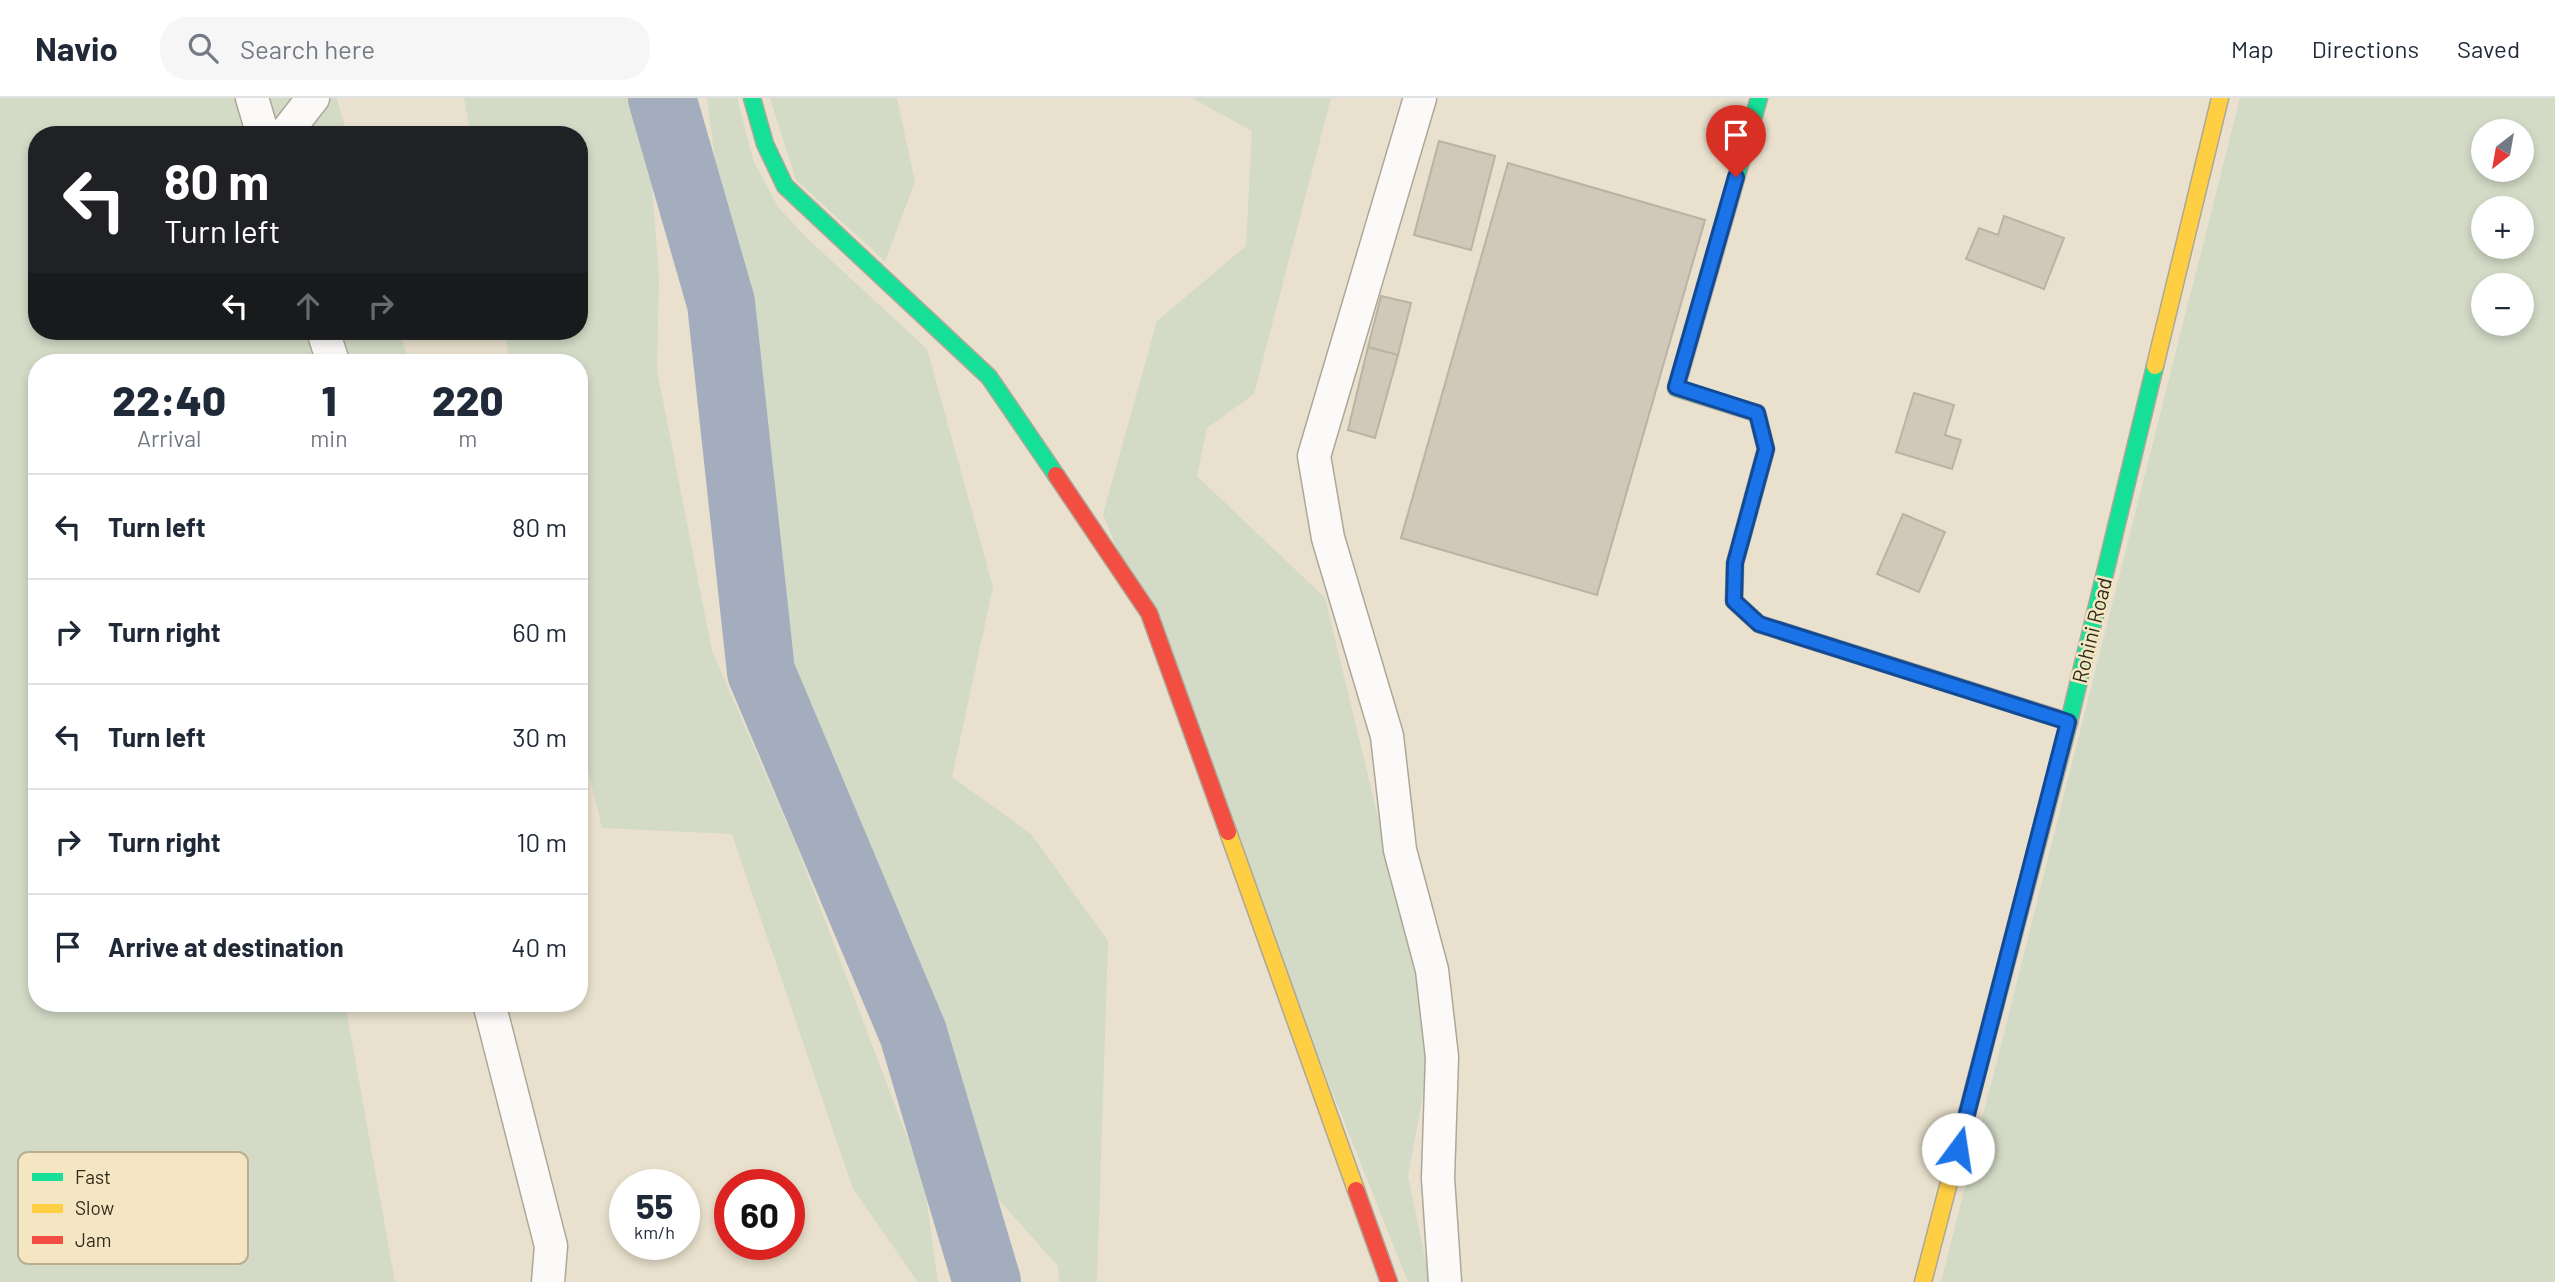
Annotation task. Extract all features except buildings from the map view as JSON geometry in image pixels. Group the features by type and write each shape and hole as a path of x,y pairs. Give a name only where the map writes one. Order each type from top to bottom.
{"street":[{"path":"252,98 260,126"},
{"path":"291,126 313,98"},
{"path":"752,98 765,144 785,186 989,377 1149,613 1389,1282"},
{"path":"1420,98 1314,456 1328,538 1387,736 1400,850 1432,970 1442,1058 1438,1178 1445,1282"},
{"path":"1759,98 1676,387 1757,413 1766,449 1735,563 1734,601 1759,624 2068,722"},
{"name":"Rohini Road","path":"1923,1282 2068,722 2220,98"},
{"path":"491,1012 551,1246 548,1282"}],"green space":[{"path":"0,98 337,98 345,126 28,126 28,340 403,340 407,354 28,354 28,1012 347,1012 395,1282 0,1282"},
{"path":"464,98 635,98 649,146 659,278 657,370 712,651 796,844 924,1182 938,1282 918,1282 853,1189 732,834 602,828 588,770 588,354 508,354 506,340 588,340 588,126 469,126"},
{"path":"707,98 737,98 753,160 778,207 809,240 927,349 993,587 952,777 1031,834 1108,941 1097,1282 1059,1282 1058,1266 974,1172 928,1016 775,625 758,460 749,309 724,228"},
{"path":"770,98 897,98 915,182 885,261 796,180"},
{"path":"1192,98 1331,98 1254,394 1207,428 1197,476 1325,598 1387,854 1421,979 1427,1074 1408,1176 1430,1282 1408,1282 1103,514 1157,321 1246,246 1252,131"},
{"path":"2240,98 2555,98 2555,1282 1941,1282"}],"waterway":[{"path":"662,98 721,303 761,672 913,1033 987,1282"}],"traffic: fast":[{"path":"752,98 765,144 785,186 989,377 1056,475"},
{"path":"1753,412 1676,388 1759,98"},
{"path":"1995,1006 2069,722 2155,366"}],"traffic: slow":[{"path":"2155,366 2220,98"},
{"path":"1753,412 1757,413 1766,449 1735,563 1734,601 1759,624 1902,669"},
{"path":"1228,832 1356,1190"},
{"path":"1923,1282 1995,1006"}],"traffic: jam":[{"path":"1056,475 1149,613 1228,832"},
{"path":"1902,669 2069,722"},
{"path":"1356,1190 1389,1282"}],"route":[{"path":"1736,177 1676,387 1757,413 1766,449 1735,563 1734,601 1759,624 2068,722 1958,1149"}]}
